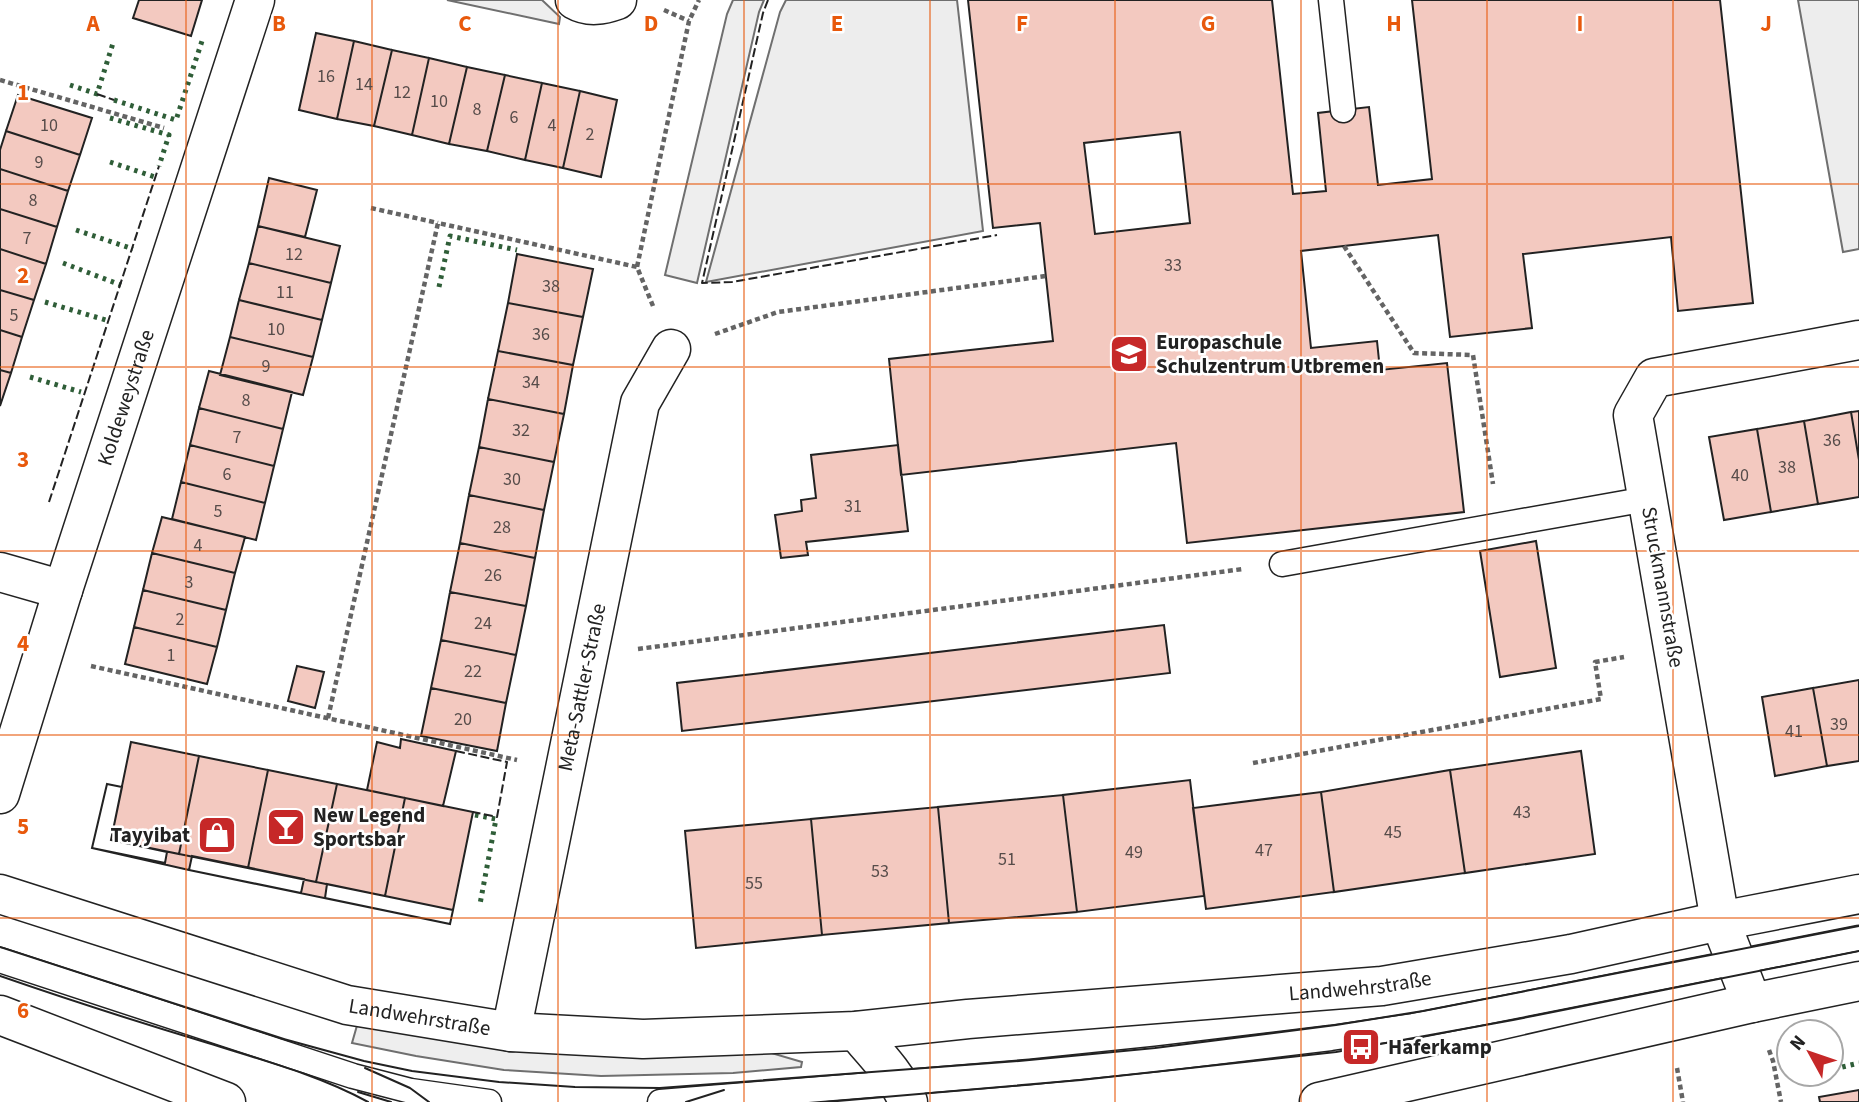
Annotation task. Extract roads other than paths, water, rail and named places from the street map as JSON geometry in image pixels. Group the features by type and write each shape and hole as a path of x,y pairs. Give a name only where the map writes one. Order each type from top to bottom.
{"street":[{"name":"Koldeweystraße","path":"0,794 42,655 255,0"},
{"path":"575,0 601,5 617,0"},
{"name":"Struckmannstraße","path":"1752,1003 1720,921 1633,415 1654,378 1859,340"},
{"name":"Meta-Sattler-Straße","path":"511,1032 640,403 671,349"},
{"path":"0,572 63,590"},
{"name":"Landwehrstraße","path":"0,894 347,1005 511,1032 643,1038 856,1031 968,1019 1382,986 1571,954 1859,894"},
{"path":"1320,1102 1859,981"},
{"path":"0,1015 226,1102"},
{"path":"856,1031 903,1092"}],"lane":[{"path":"1331,0 1343,110"},
{"path":"1282,564 1647,499"},
{"path":"660,1102 903,1092 1331,1038 1413,1026 1859,938"},
{"path":"0,960 410,1096 489,1102"}],"tram line":[{"path":"280,1038 412,1071 499,1082 575,1087 660,1088 1019,1061 1155,1048 1336,1025 1423,1011 1859,926"},
{"path":"0,947 290,1041"},
{"path":"826,1102 1081,1080 1336,1052 1513,1020 1859,951"},
{"path":"0,976 290,1069 368,1102"},
{"path":"365,1068 410,1088 429,1102"},
{"path":"686,1102 724,1090"},
{"path":"358,1092 391,1102"}],"place":[{"name":"Europaschule Schulzentrum Utbremen","path":"1129,354"},
{"name":"New Legend Sportsbar","path":"286,827"},
{"name":"Tayyibat","path":"217,835"},
{"name":"Haferkamp","path":"1361,1047"}]}
